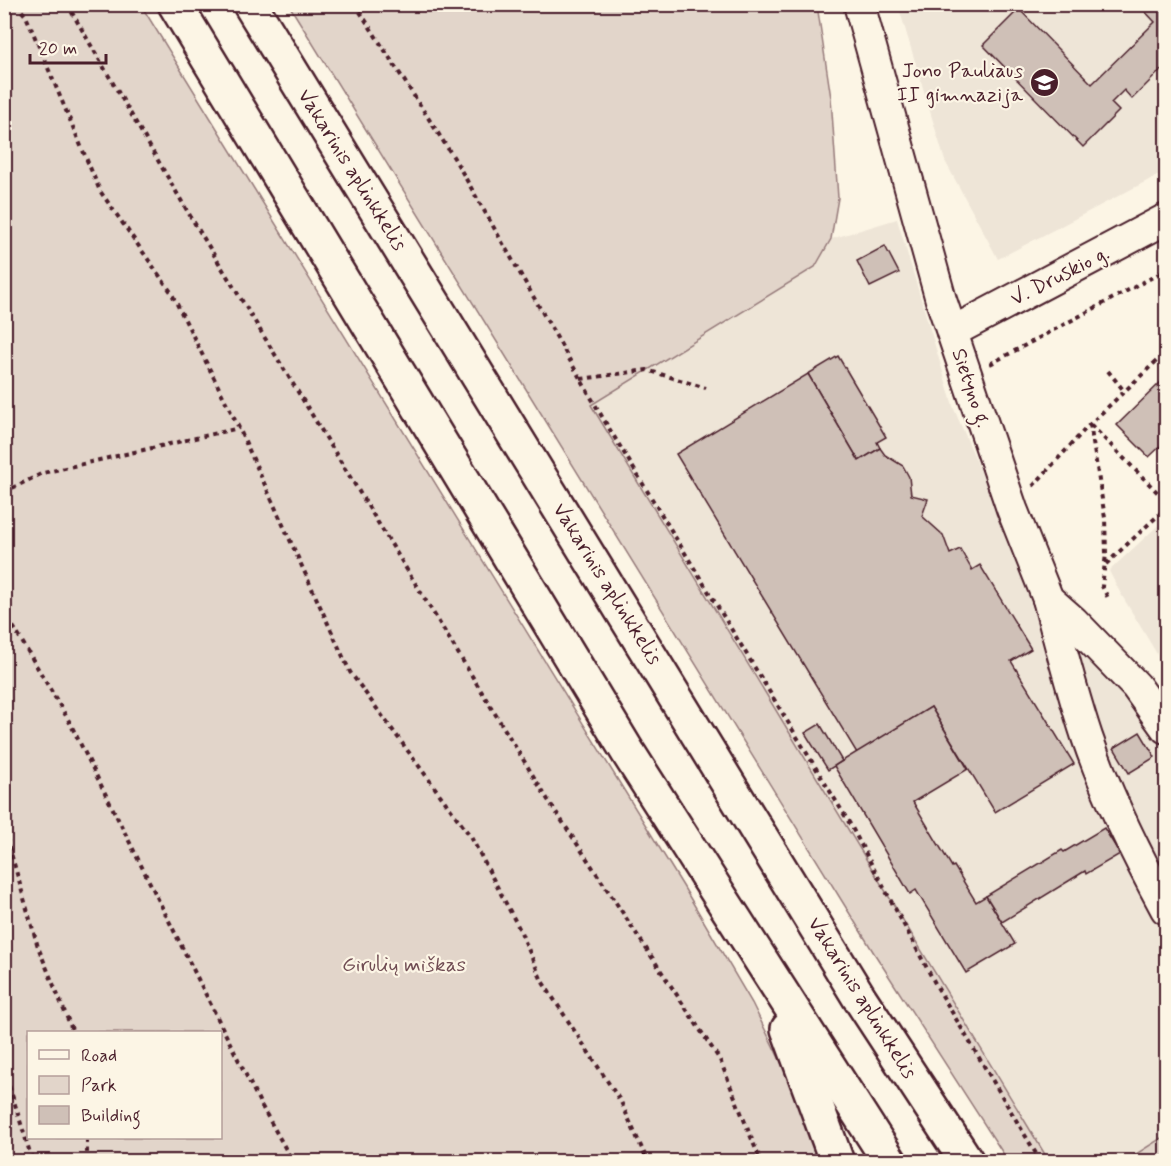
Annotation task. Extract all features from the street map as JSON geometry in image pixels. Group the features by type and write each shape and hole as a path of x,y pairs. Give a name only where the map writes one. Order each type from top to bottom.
{"highway":[{"path":"175,4 628,754 890,1161"},
{"name":"Vakarinis aplinkkelis","path":"250,4 859,997 967,1161"},
{"path":"766,971 837,1161"}],"street":[{"name":"Sietyno g.","path":"859,4 941,300 1012,509 1048,599 1073,621 1136,686 1167,728"},
{"name":"V. Druskio g.","path":"952,332 1167,219"},
{"path":"1048,599 1087,737 1106,787 1150,880 1167,909"}],"path":[{"path":"16,4 26,16 100,191 171,292 239,428 350,672 471,837 520,930 542,981 621,1102 648,1161"},
{"path":"66,4 192,219 548,800 720,1060 760,1161"},
{"path":"355,4 454,158 581,379 850,824 937,987 1041,1161"},
{"path":"967,376 1167,270"},
{"path":"1032,487 1090,424 1167,352"},
{"path":"581,379 647,370 706,388"},
{"path":"1108,371 1125,392"},
{"path":"1090,424 1167,501"},
{"path":"1090,424 1106,518 1102,586 1109,600"},
{"path":"4,492 43,473 239,428"},
{"path":"1105,564 1167,508"},
{"path":"4,611 69,720 260,1103 293,1161"},
{"path":"4,829 38,947 73,1031"},
{"path":"4,1069 32,1156 36,1161"},
{"path":"87,1139 87,1161"}],"shaded area":[{"name":"Jono Pauliaus II gimnazija","path":"898,5 1166,5 1166,171 998,259 945,161"},
{"path":"897,219 954,409 1011,541 1146,720 1166,750 1166,1135 1125,1161 1049,1161 591,405 815,267 831,239"},
{"path":"1166,518 1166,669 1109,571"}],"green space":[{"name":"Girulių miškas","path":"5,5 141,5 683,886 752,1003 800,1101 826,1161 5,1162"},
{"path":"289,5 817,5 831,98 838,198 831,239 815,267 591,405 1049,1161 1008,1161 874,953"},
{"path":"1166,1135 1166,1161 1125,1161"}],"building":[{"path":"1138,4 1166,4 1166,65 1132,99 1124,90 1111,103 1119,111 1083,147 983,45 1019,9 1092,84 1155,22"},
{"path":"885,246 899,273 870,287 857,261"},
{"path":"838,356 886,437 877,442 880,448 859,461 808,374"},
{"path":"808,374 859,461 880,448 885,455 903,466 909,477 911,495 928,499 922,516 943,535 950,554 960,549 972,570 980,565 1031,649 1011,661 1074,764 995,812 931,707 857,753 676,454"},
{"path":"1166,377 1166,441 1149,457 1117,425"},
{"path":"931,707 968,769 913,802 976,902 986,896 1015,944 966,973 916,890 910,894 834,766"},
{"path":"820,724 842,761 828,770 805,733"},
{"path":"1140,732 1155,757 1129,773 1114,748"},
{"path":"1104,828 1120,854 1086,874 1085,871 1002,922 986,896 1062,850 1064,852"}],"place":[{"name":"Jono Pauliaus II gimnazija","path":"1044,83"}]}
